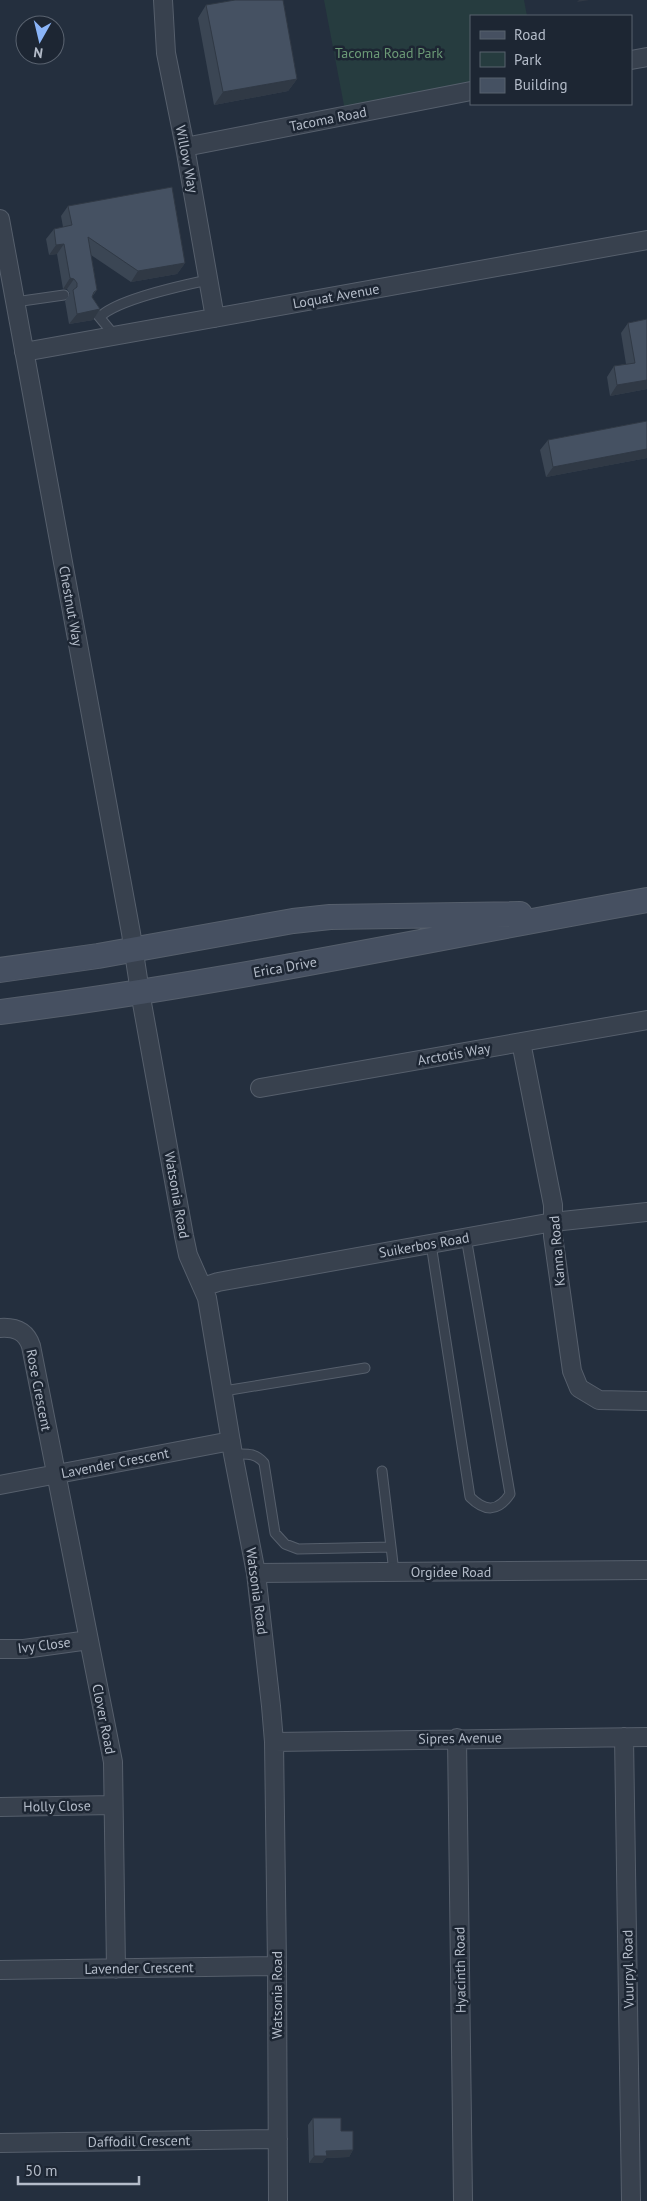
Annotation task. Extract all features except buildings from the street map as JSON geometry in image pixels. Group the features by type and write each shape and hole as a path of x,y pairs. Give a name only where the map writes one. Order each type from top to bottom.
{"main road":[{"name":"Erica Drive","path":"0,1012 140,992 495,930 647,900"},
{"name":"Erica Drive","path":"0,970 134,950 293,921 330,917 570,914"}],"street":[{"name":"Willow Way","path":"163,0 166,54 185,147 215,318"},
{"path":"632,60 647,57"},
{"name":"Tacoma Road","path":"185,147 470,91"},
{"name":"Chestnut Way","path":"0,219 134,950 140,992"},
{"name":"Loquat Avenue","path":"24,352 647,240"},
{"name":"Watsonia Road","path":"140,992 188,1255 207,1298 232,1448 256,1573 274,1742 278,2201"},
{"name":"Arctotis Way","path":"260,1088 647,1020"},
{"name":"Kanna Road","path":"522,1042 553,1205 553,1236 572,1371 579,1388 599,1400 647,1401"},
{"name":"Suikerbos Road","path":"203,1287 218,1282 553,1222 647,1212"},
{"name":"Rose Crescent","path":"0,1328 22,1332 28,1338 56,1474"},
{"name":"Lavender Crescent","path":"0,1485 56,1474 232,1448"},
{"name":"Clover Road","path":"56,1474 112,1762 116,1969"},
{"name":"Orgidee Road","path":"256,1573 647,1570"},
{"name":"Ivy Close","path":"0,1649 24,1649 89,1640"},
{"name":"Sipres Avenue","path":"274,1742 647,1736"},
{"name":"Vuurpyl Road","path":"624,1737 631,2201"},
{"name":"Hyacinth Road","path":"457,1738 463,2201"},
{"name":"Holly Close","path":"0,1807 113,1806"},
{"name":"Lavender Crescent","path":"0,1970 277,1966"},
{"name":"Daffodil Crescent","path":"0,2143 278,2139"}],"lane":[{"path":"100,317 114,308 168,289 208,280"},
{"path":"15,302 64,295"},
{"path":"91,307 115,336"},
{"path":"430,1244 470,1497 479,1506 492,1508 504,1503 510,1494 466,1237"},
{"path":"224,1391 365,1368"},
{"path":"232,1448 251,1453 264,1462 275,1532 285,1544 298,1548 391,1548"},
{"path":"382,1471 394,1572"}],"green space":[{"name":"Tacoma Road Park","path":"324,0 524,0 527,15 470,15 470,91 346,116"}]}
